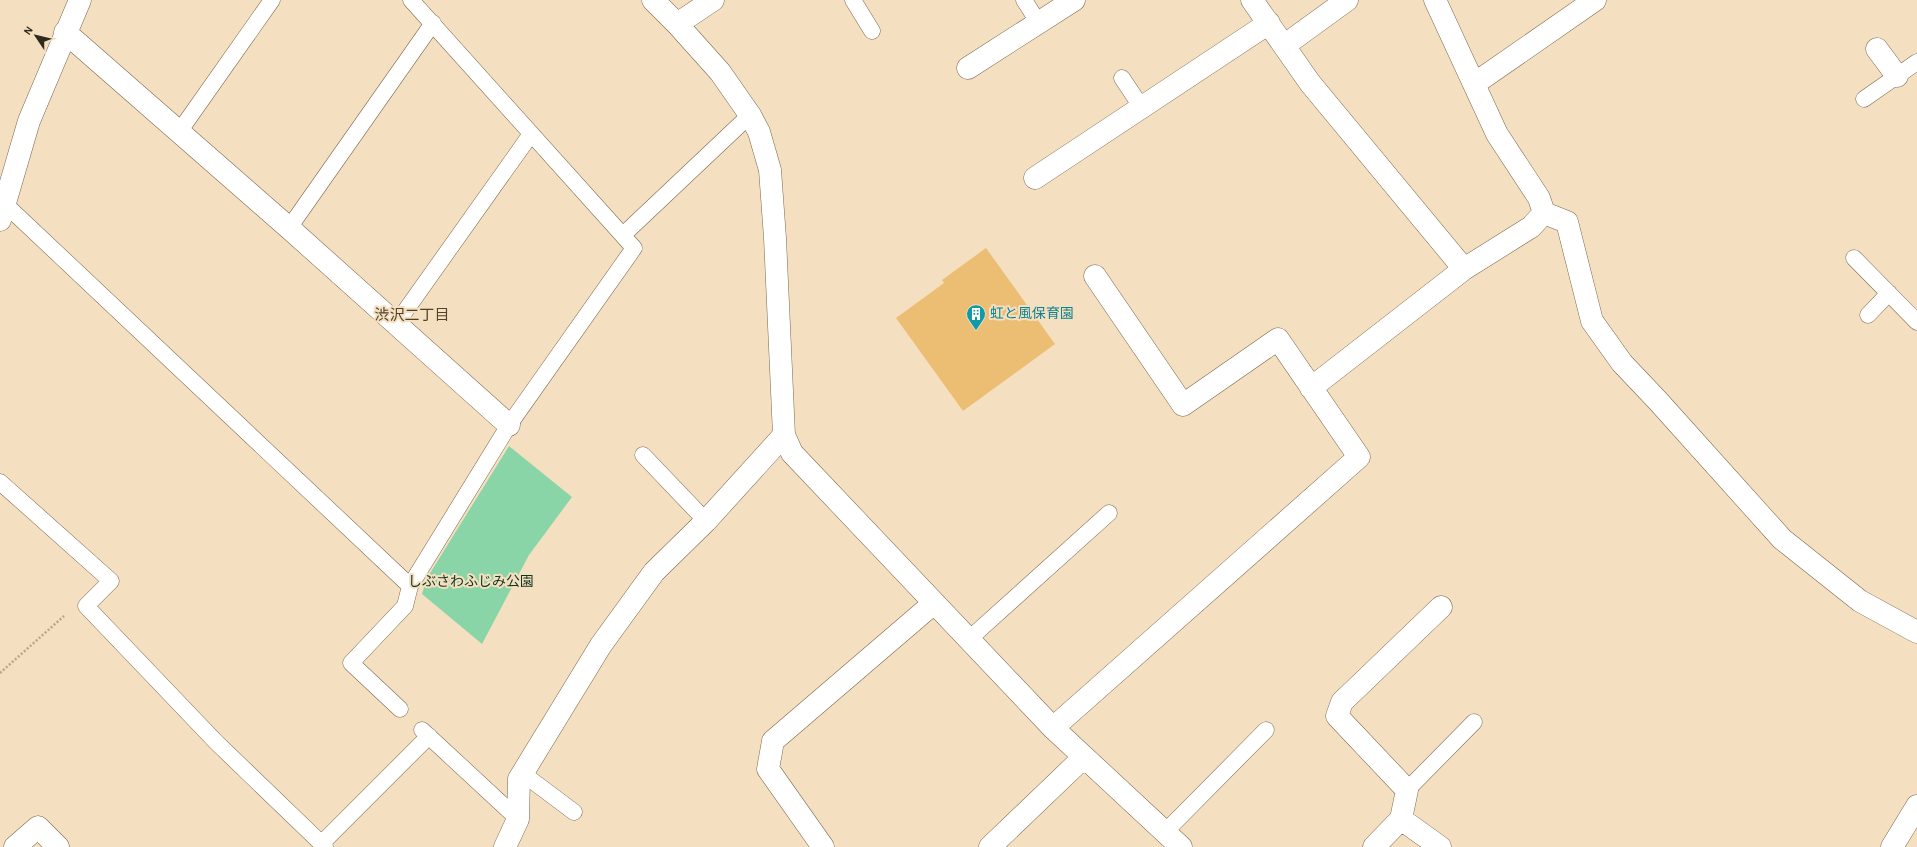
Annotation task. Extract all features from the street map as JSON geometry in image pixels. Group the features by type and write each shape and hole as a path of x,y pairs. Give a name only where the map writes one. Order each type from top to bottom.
{"street":[{"path":"3,212 29,121 65,32 80,0"},
{"path":"653,0 677,24 720,72 750,115 759,132 770,170 775,238 784,435 792,453 1053,728 1164,833 1181,847"},
{"path":"677,24 713,0"},
{"path":"968,68 1074,0"},
{"path":"1252,0 1285,45 1310,83 1464,269"},
{"path":"1285,45 1347,0"},
{"path":"1435,0 1497,134 1539,198 1544,213"},
{"path":"1474,84 1595,0"},
{"path":"1035,178 1268,23"},
{"path":"65,32 289,228 509,425"},
{"path":"1877,49 1897,76"},
{"path":"1311,388 1464,269 1531,227 1544,213"},
{"path":"1544,213 1567,222 1592,321 1622,364 1658,401 1782,539 1860,601 1917,632"},
{"path":"1053,728 1360,457 1278,339 1183,405 1095,276"},
{"path":"505,847 518,820 519,778 601,645 654,572 706,521 784,435"},
{"path":"823,847 768,769 773,741 934,604"},
{"path":"1374,847 1401,819 1407,790 1337,716 1342,702 1441,607"},
{"path":"990,847 1084,757"},
{"path":"1892,847 1917,806"},
{"path":"1401,819 1440,847"},
{"path":"15,847 38,827 58,847"}],"lane":[{"path":"179,132 272,0"},
{"path":"400,709 351,662 405,606 410,586 509,425 634,248 411,0"},
{"path":"853,0 872,31"},
{"path":"1024,0 1038,22"},
{"path":"289,228 433,23"},
{"path":"1864,99 1917,62"},
{"path":"1122,78 1142,108"},
{"path":"623,235 750,115"},
{"path":"396,324 531,134"},
{"path":"3,212 410,586"},
{"path":"1854,258 1917,322"},
{"path":"1868,314 1889,293"},
{"path":"643,455 706,521"},
{"path":"0,482 111,581 86,606 216,742 323,845 425,733 518,820"},
{"path":"968,640 1109,513"},
{"path":"1407,790 1474,722"},
{"path":"1164,833 1266,730"},
{"path":"522,774 574,812"}],"path":[{"path":"0,673 74,607 86,606"}],"green space":[{"name":"しぶさわふじみ公園","path":"509,446 572,497 529,555 482,644 422,594 427,578"}],"building":[{"name":"虹と風保育園","path":"986,248 1055,344 963,411 896,318 944,283 942,280"}],"place":[{"name":"虹と風保育園","path":"976,331"}],"district":[{"name":"渋沢二丁目","path":"412,315"}]}
